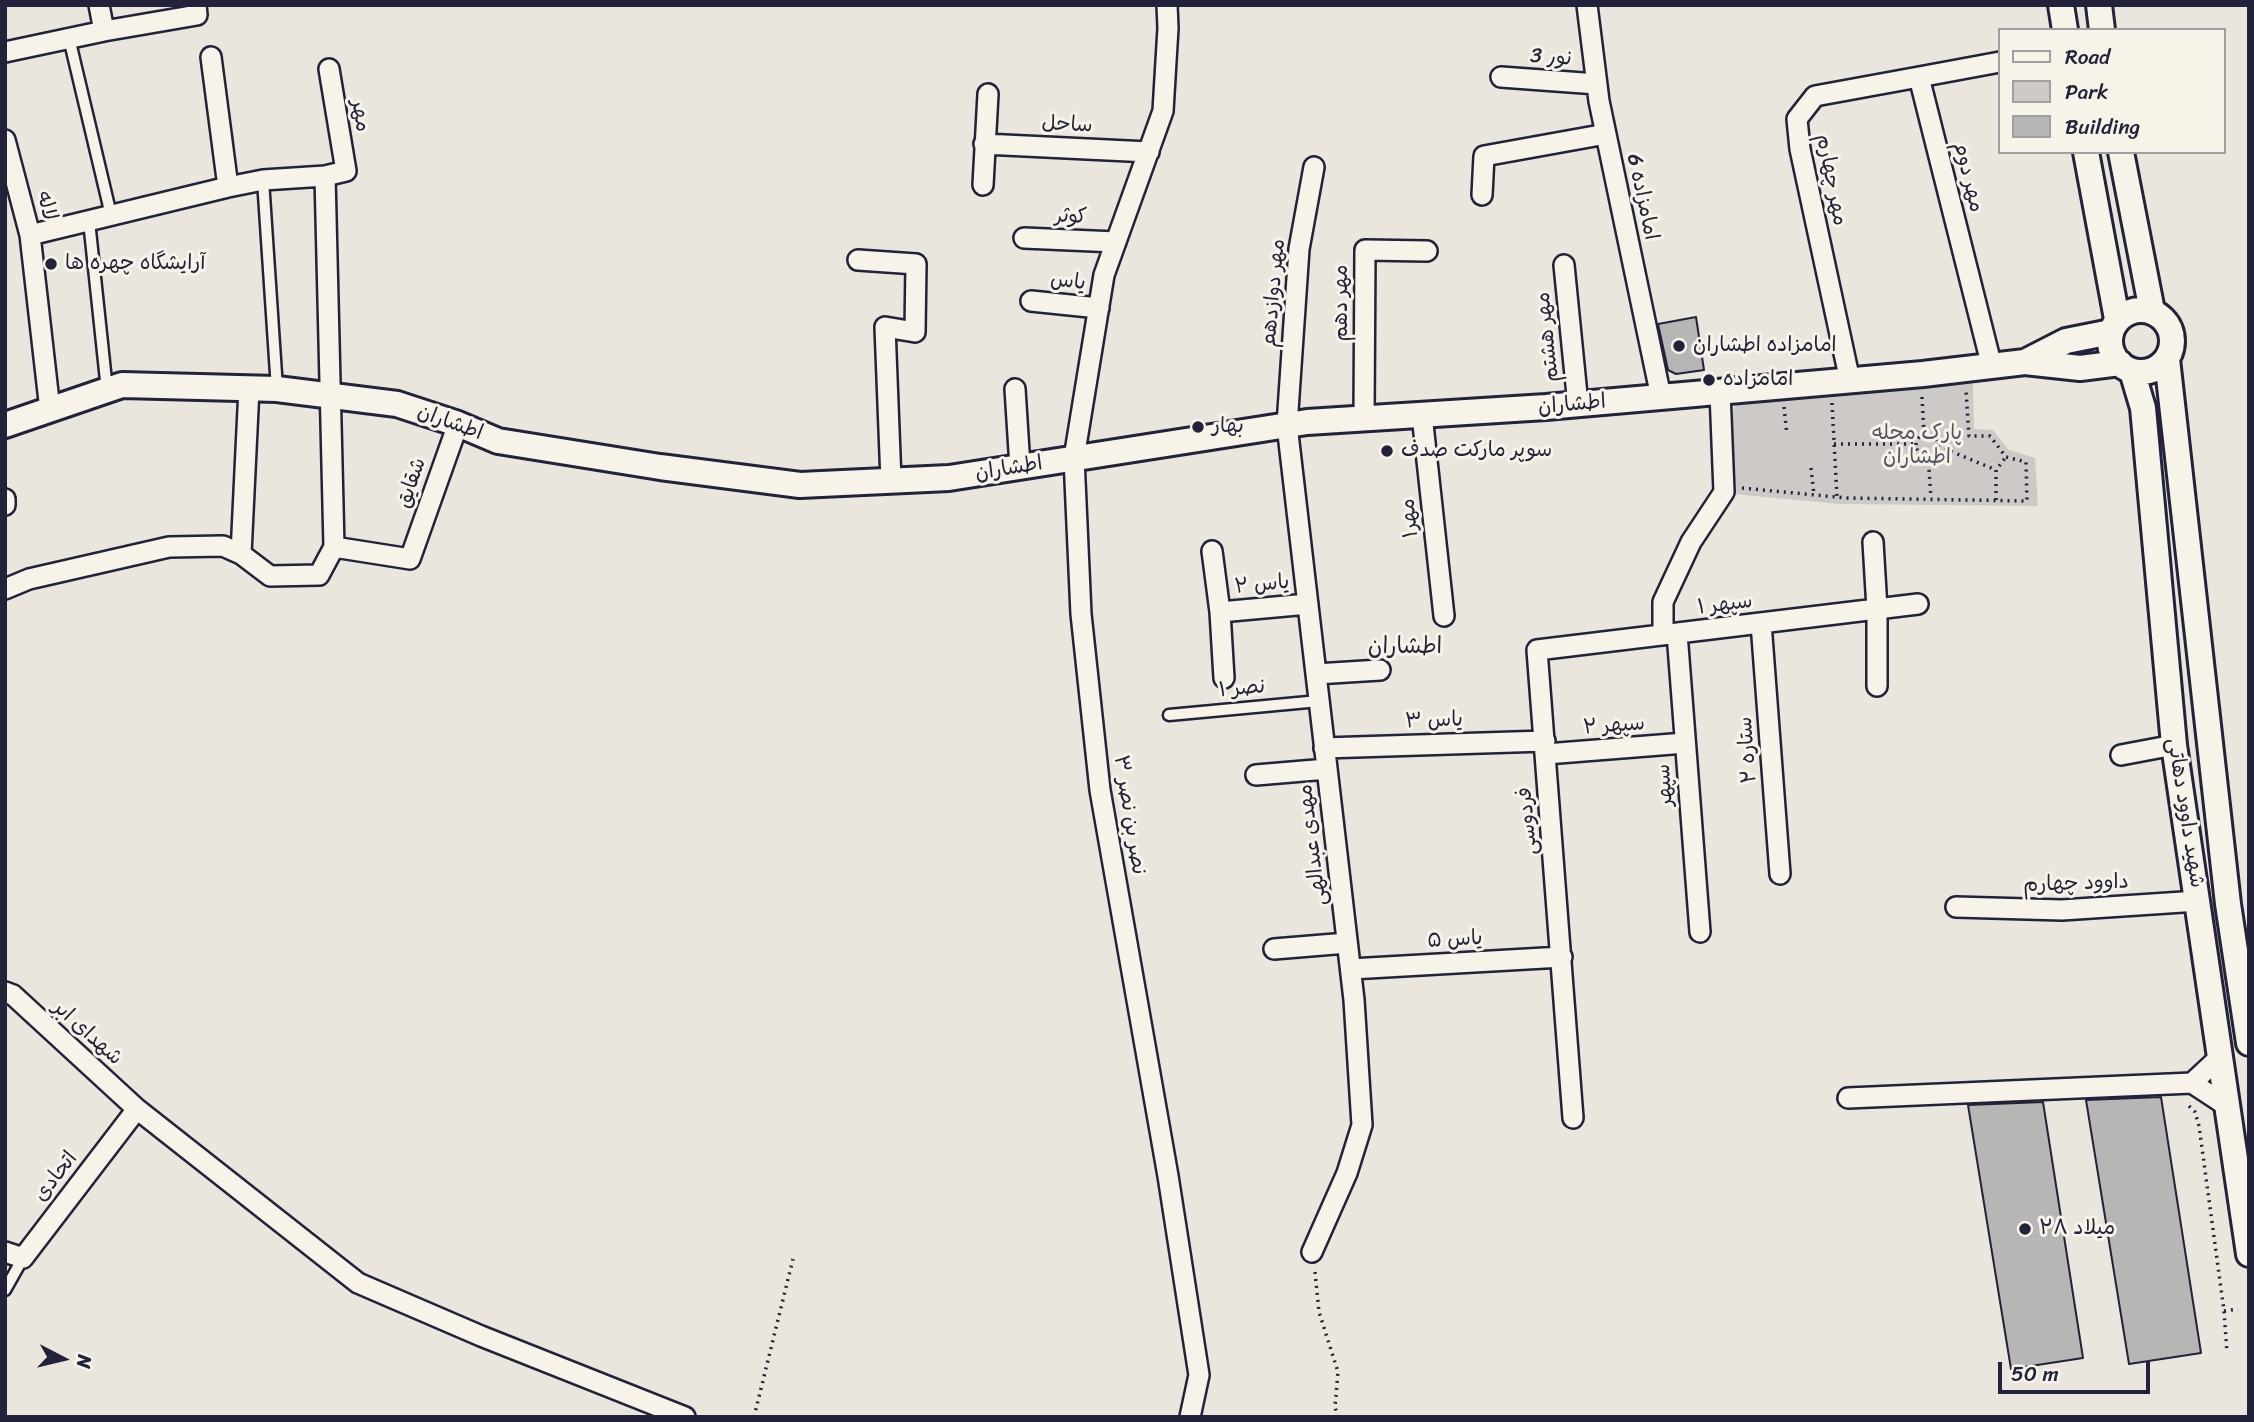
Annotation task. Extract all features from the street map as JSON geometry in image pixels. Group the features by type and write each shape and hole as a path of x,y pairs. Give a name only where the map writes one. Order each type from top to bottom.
{"street":[{"path":"99,5 104,31"},
{"path":"1074,458 1104,275 1163,111 1167,5"},
{"name":"امامزاده 6","path":"1587,5 1606,134 1661,397"},
{"path":"2061,5 2065,28"},
{"path":"2099,5 2102,28"},
{"path":"5,51 196,10"},
{"path":"211,57 228,187"},
{"path":"1919,78 1998,62"},
{"name":"مهر","path":"326,176 346,171 329,69"},
{"name":"نور 3","path":"1501,77 1597,84"},
{"name":"مهر دوم","path":"1919,78 1992,367"},
{"name":"مهر چهارم","path":"1850,380 1800,149 1797,119 1815,96 1919,78"},
{"path":"983,185 988,94"},
{"path":"1482,195 1484,156 1606,134"},
{"name":"لاله","path":"5,140 30,235 50,410"},
{"name":"ساحل","path":"984,144 1149,152"},
{"path":"2086,154 2114,326 2110,342 2126,367 2149,372 2160,367 2167,359 2171,335 2162,317 2152,311 2138,309 2130,311 2114,326"},
{"path":"2121,154 2152,311"},
{"name":"مهر دوازدهم","path":"1287,425 1299,249 1314,167"},
{"path":"5,589 29,579 169,547 223,546 241,554 270,576 318,575 334,547 326,176 263,180 30,235"},
{"name":"کوثر","path":"1024,237 1116,243"},
{"name":"مهر دهم","path":"1364,418 1365,250 1427,251"},
{"path":"858,260 916,264 915,332 886,327 891,481"},
{"name":"مهر هشتم","path":"1563,265 1578,405"},
{"name":"یاس","path":"1031,301 1099,308"},
{"name":"اطشاران","path":"2025,362 2066,341 2114,326"},
{"name":"شهید داوود دهاتی","path":"2167,359 2228,904 2249,1043"},
{"name":"اطشاران","path":"5,425 122,385 278,389 397,404 458,424 498,441 800,485 949,478 1287,425 1364,418 1578,405 2025,362 2080,368 2126,367"},
{"name":"شهید داوود دهاتی","path":"2126,367 2143,408 2174,745 2249,1254"},
{"path":"241,554 249,388"},
{"path":"1015,389 1020,467"},
{"name":"سپهر","path":"1700,932 1685,743 1663,602 1691,542 1724,492 1720,392"},
{"name":"مهر۱","path":"1422,415 1444,616"},
{"name":"شقایق","path":"334,547 410,559 458,424"},
{"name":"مهدی عبدالهی","path":"1287,425 1348,943 1362,1125 1347,1173 1312,1252"},
{"name":"نصر بن نصر ۳","path":"1074,458 1082,614 1100,790 1168,1175 1199,1375 1189,1417"},
{"path":"5,499 5,505"},
{"path":"1873,542 1877,609 1877,686"},
{"name":"یاس ۲","path":"1212,551 1220,612 1224,678"},
{"name":"یاس ۲","path":"1220,612 1308,604"},
{"name":"سپهر ۱","path":"1537,650 1918,604"},
{"name":"ستاره ۲","path":"1761,623 1780,874"},
{"name":"فردوسی","path":"1537,650 1573,1118"},
{"path":"1316,674 1380,670"},
{"name":"سپهر ۲","path":"1545,747 1685,743"},
{"path":"2121,755 2174,745"},
{"name":"یاس ۳","path":"1324,748 1545,747"},
{"path":"1256,775 1327,769"},
{"name":"داوود چهارم","path":"1956,907 2062,910 2198,901"},
{"path":"1274,949 1348,943"},
{"name":"یاس ۵","path":"1350,968 1562,957"},
{"name":"شهدای ابر","path":"5,992 13,995 137,1109 358,1283 481,1336 685,1417"},
{"path":"2192,1083 2220,1057"},
{"path":"1848,1098 2192,1083 2227,1106"},
{"name":"اتحادی","path":"14,1254 137,1109"}],"lane":[{"path":"69,38 111,215"},
{"path":"263,180 278,389"},
{"path":"89,220 107,390"},
{"name":"نصر ۱","path":"1169,715 1319,701"},
{"path":"5,1290 14,1254"}],"path":[{"path":"1738,488 1837,497 2027,500 2026,462 2006,457 1990,436 1969,436 1966,391 1955,392"},
{"path":"1915,396 1933,394"},
{"path":"1922,395 1924,433"},
{"path":"1820,404 1832,403 1837,497"},
{"path":"1784,407 1787,435"},
{"path":"1774,408 1796,407"},
{"path":"1924,433 1934,436 1938,446 1996,470"},
{"path":"1924,433 1918,437 1915,444 1917,452 1927,456 1934,453 1938,446"},
{"path":"1834,444 1915,444"},
{"path":"1927,456 1931,498"},
{"path":"1996,500 1996,470 2006,457"},
{"path":"1811,468 1814,495"},
{"path":"2185,1102 2195,1112 2199,1126 2224,1311 2227,1353"},
{"path":"1312,1252 1320,1312 1338,1372 1335,1407 1338,1417"},
{"path":"754,1417 793,1259"},
{"path":"2224,1311 2238,1309"}],"green space":[{"name":"پارک محله اطشاران","path":"1973,383 1974,429 1993,430 2009,450 2035,458 2038,506 1840,504 1732,494 1726,418 1739,402"}],"building":[{"name":"امامزاده اطشاران","path":"1696,317 1704,370 1676,374 1668,370 1658,324"},
{"name":"میلاد ۲۸","path":"2161,1097 2201,1353 2129,1364 2086,1100"},
{"name":"میلاد ۲۸","path":"2043,1102 2083,1358 2011,1369 1968,1105"}],"place":[{"name":"آرایشگاه چهره ها","path":"51,264"},
{"name":"امامزاده اطشاران","path":"1679,346"},
{"name":"امامزاده","path":"1709,380"},
{"name":"بهار","path":"1198,427"},
{"name":"سوپر مارکت صدف","path":"1387,451"},
{"name":"میلاد ۲۸","path":"2025,1229"}],"district":[{"name":"اطشاران","path":"1405,647"}]}
